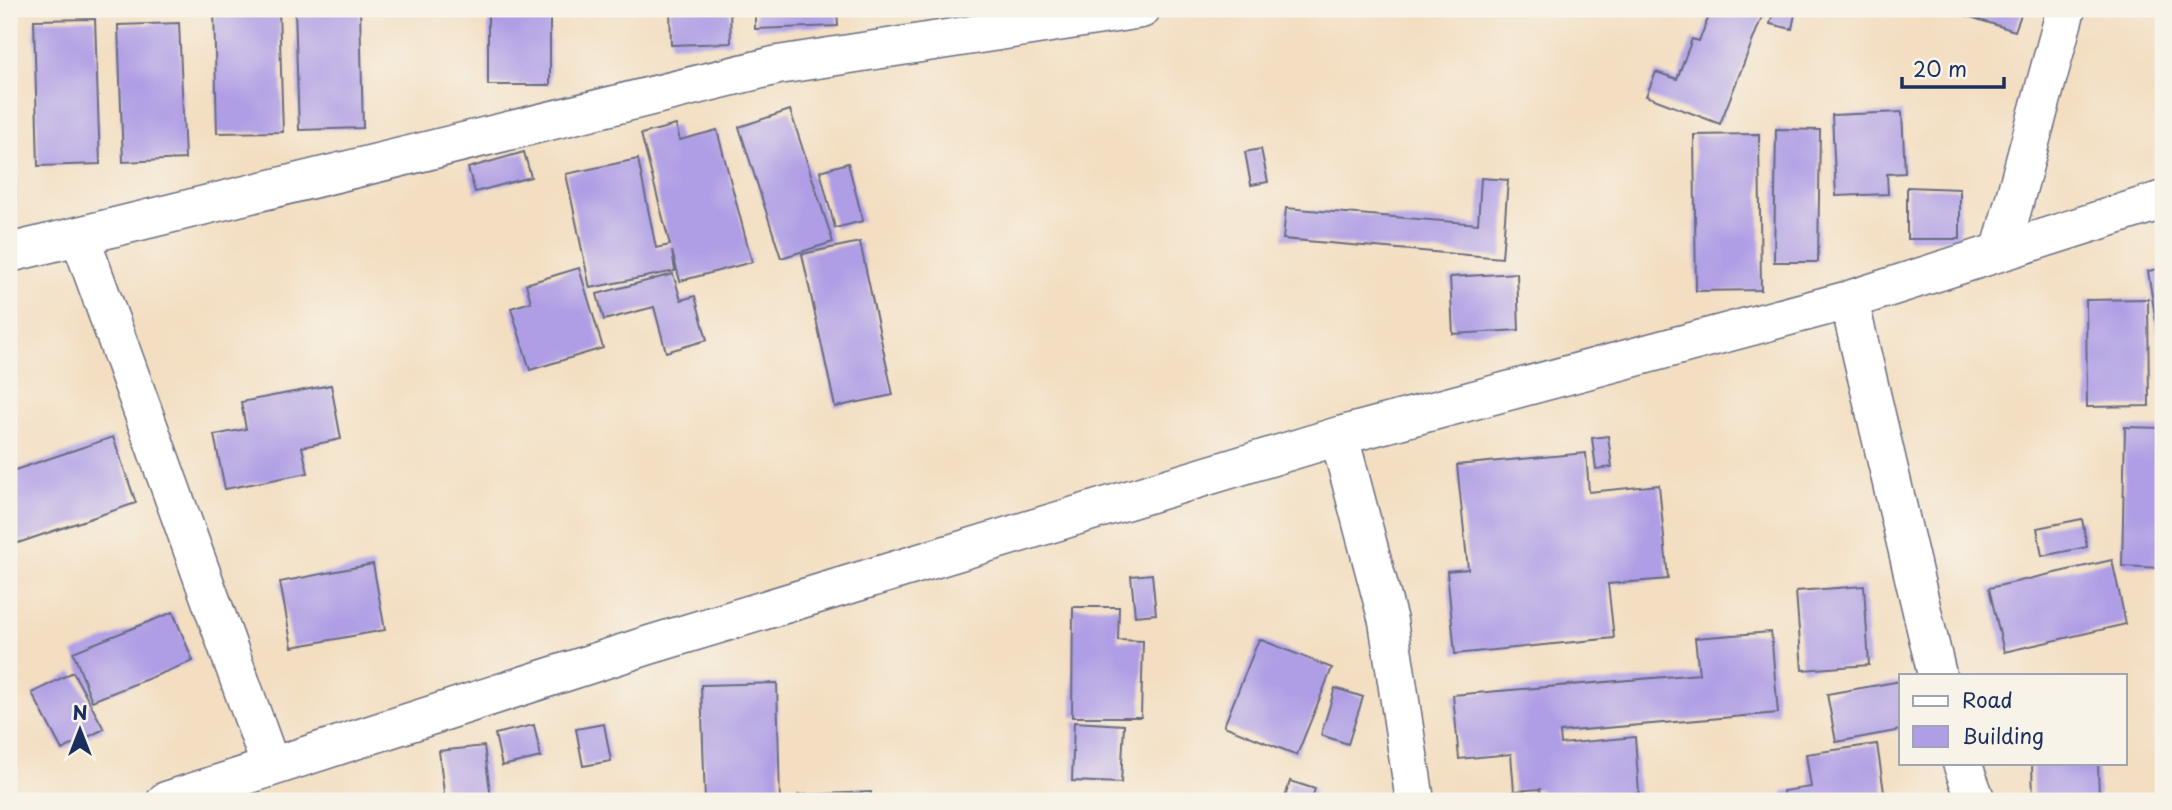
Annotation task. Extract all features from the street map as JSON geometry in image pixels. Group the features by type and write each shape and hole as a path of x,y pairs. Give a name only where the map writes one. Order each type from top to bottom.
{"street":[{"path":"9,253 778,65 1141,9"},
{"path":"2001,250 2066,9"},
{"path":"166,801 646,646 1339,436 1849,300 2163,200"},
{"path":"80,237 271,767"},
{"path":"1849,300 1937,674"},
{"path":"1339,436 1388,621 1415,801"},
{"path":"1962,764 1976,801"}],"building":[{"path":"214,9 279,9 283,132 217,133"},
{"path":"295,9 360,9 363,128 299,130"},
{"path":"488,9 550,9 550,85 488,85"},
{"path":"670,9 730,9 731,43 671,45"},
{"path":"755,9 837,9 838,26 755,29"},
{"path":"1712,9 1765,9 1720,124 1646,96 1656,72 1677,79 1692,39 1699,41"},
{"path":"1774,9 1796,9 1792,29 1770,24"},
{"path":"1966,9 2023,9 2015,31 1964,15"},
{"path":"95,19 100,164 38,166 34,20"},
{"path":"179,23 185,159 123,162 118,25"},
{"path":"11,79 16,204 9,204"},
{"path":"790,110 833,242 781,258 739,127"},
{"path":"1902,112 1905,173 1887,174 1888,194 1836,196 1832,115"},
{"path":"676,125 680,140 717,130 752,262 680,281 672,251 675,271 590,288 566,174 638,159 656,248 670,245 641,134"},
{"path":"1776,129 1820,130 1818,262 1774,262"},
{"path":"1759,134 1761,290 1696,291 1694,135"},
{"path":"1261,149 1268,182 1251,185 1245,152"},
{"path":"524,152 531,177 475,192 468,168"},
{"path":"848,163 863,221 835,228 820,171"},
{"path":"1481,178 1508,180 1502,258 1283,239 1286,208 1478,224"},
{"path":"1907,187 1960,189 1960,239 1907,239"},
{"path":"860,242 893,395 835,407 802,254"},
{"path":"579,268 603,348 530,370 511,308 531,302 526,284"},
{"path":"2163,268 2163,334 2158,335 2148,271"},
{"path":"1517,273 1519,330 1453,334 1450,277"},
{"path":"673,274 681,300 695,296 707,340 666,352 654,307 604,320 597,294"},
{"path":"2148,299 2149,406 2087,407 2086,300"},
{"path":"331,385 341,439 302,447 308,473 225,489 214,435 246,429 241,402"},
{"path":"2125,427 2163,428 2163,568 2122,566"},
{"path":"1608,436 1612,467 1596,469 1592,438"},
{"path":"113,437 136,503 9,546 9,472"},
{"path":"1586,453 1589,492 1659,485 1668,579 1608,584 1614,638 1455,654 1447,571 1468,569 1457,465"},
{"path":"2082,519 2087,547 2042,556 2037,528"},
{"path":"2112,560 2126,624 2004,652 1989,588"},
{"path":"373,564 385,630 292,647 280,582"},
{"path":"1152,574 1156,614 1135,616 1131,576"},
{"path":"1864,586 1869,665 1802,670 1796,591"},
{"path":"1073,607 1119,607 1118,640 1143,641 1141,717 1072,717"},
{"path":"173,612 193,661 92,701 73,652"},
{"path":"1771,632 1778,713 1560,732 1561,744 1635,737 1639,793 1611,796 1612,801 1541,801 1540,789 1514,791 1511,754 1459,759 1453,695 1699,674 1695,638"},
{"path":"1259,639 1332,668 1297,755 1224,726"},
{"path":"73,672 104,729 62,750 32,693"},
{"path":"1899,681 1899,730 1836,742 1827,694"},
{"path":"777,683 780,801 705,801 701,685"},
{"path":"1335,688 1363,697 1348,744 1321,735"},
{"path":"1074,722 1124,725 1121,783 1072,781"},
{"path":"604,724 611,761 583,766 576,729"},
{"path":"534,725 541,757 502,766 495,734"},
{"path":"1877,744 1885,799 1784,801 1783,791 1811,787 1806,754"},
{"path":"484,746 491,798 445,801 439,751"},
{"path":"2032,764 2098,764 2099,801 2033,801"},
{"path":"1290,781 1315,789 1311,801 1284,801"},
{"path":"871,792 871,801 798,801 798,795"}]}
